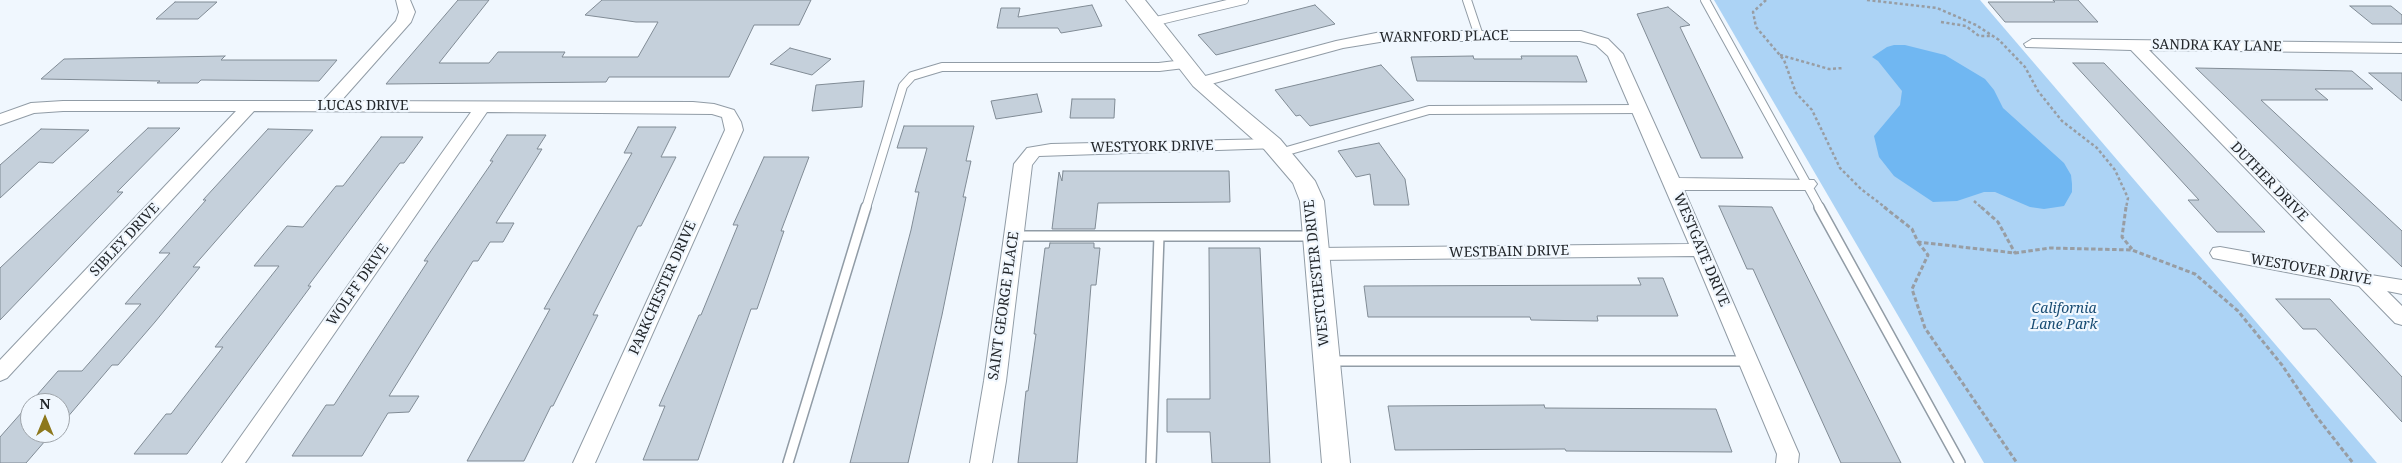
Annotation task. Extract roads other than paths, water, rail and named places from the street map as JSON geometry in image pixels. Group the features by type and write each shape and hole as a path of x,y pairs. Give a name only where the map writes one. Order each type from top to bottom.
{"street":[{"path":"328,106 403,22 407,12 403,0"},
{"name":"WESTCHESTER DRIVE","path":"1135,0 1200,82 1276,148 1304,181 1312,201 1336,463"},
{"name":"WARNFORD PLACE","path":"1200,82 1342,44 1386,36 1581,36 1602,42"},
{"name":"WESTGATE DRIVE","path":"1602,42 1615,54 1673,184 1788,454 1787,463"},
{"name":"SANDRA KAY LANE","path":"2032,44 2402,48"},
{"name":"DUTHER DRIVE","path":"2135,45 2402,318"},
{"name":"LUCAS DRIVE","path":"0,120 31,108 250,106 693,107 714,109 728,114"},
{"name":"SIBLEY DRIVE","path":"0,373 250,106"},
{"name":"WOLFF DRIVE","path":"234,463 483,106"},
{"name":"PARKCHESTER DRIVE","path":"584,463 734,130 733,122 728,114"},
{"name":"WESTYORK DRIVE","path":"1033,152 1051,149 1276,148"},
{"name":"SAINT GEORGE PLACE","path":"981,463 995,380 1023,164 1033,152"},
{"path":"1673,184 1808,184"},
{"name":"WESTBAIN DRIVE","path":"1316,245 1701,250"},
{"name":"WESTOVER DRIVE","path":"2220,254 2402,287"}],"lane":[{"path":"1152,22 1244,0"},
{"path":"1467,0 1479,36"},
{"path":"1705,0 1960,463"},
{"path":"788,463 902,86 912,76 942,67 1159,67 1184,64"},
{"path":"1276,148 1429,110 1640,109"},
{"path":"1014,236 1159,236 1316,245"},
{"path":"1151,463 1159,236"},
{"path":"1327,361 1748,361"}],"water":[{"path":"1905,45 1945,55 1985,79 1994,90 2003,108 2064,163 2071,175 2072,192 2064,206 2044,209 2030,207 1995,192 1984,192 1957,201 1933,202 1894,176 1879,157 1874,136 1900,105 1902,91 1878,61 1872,57 1887,47"}],"park label":[{"name":"California Lane Park","path":"2064,318"}]}
